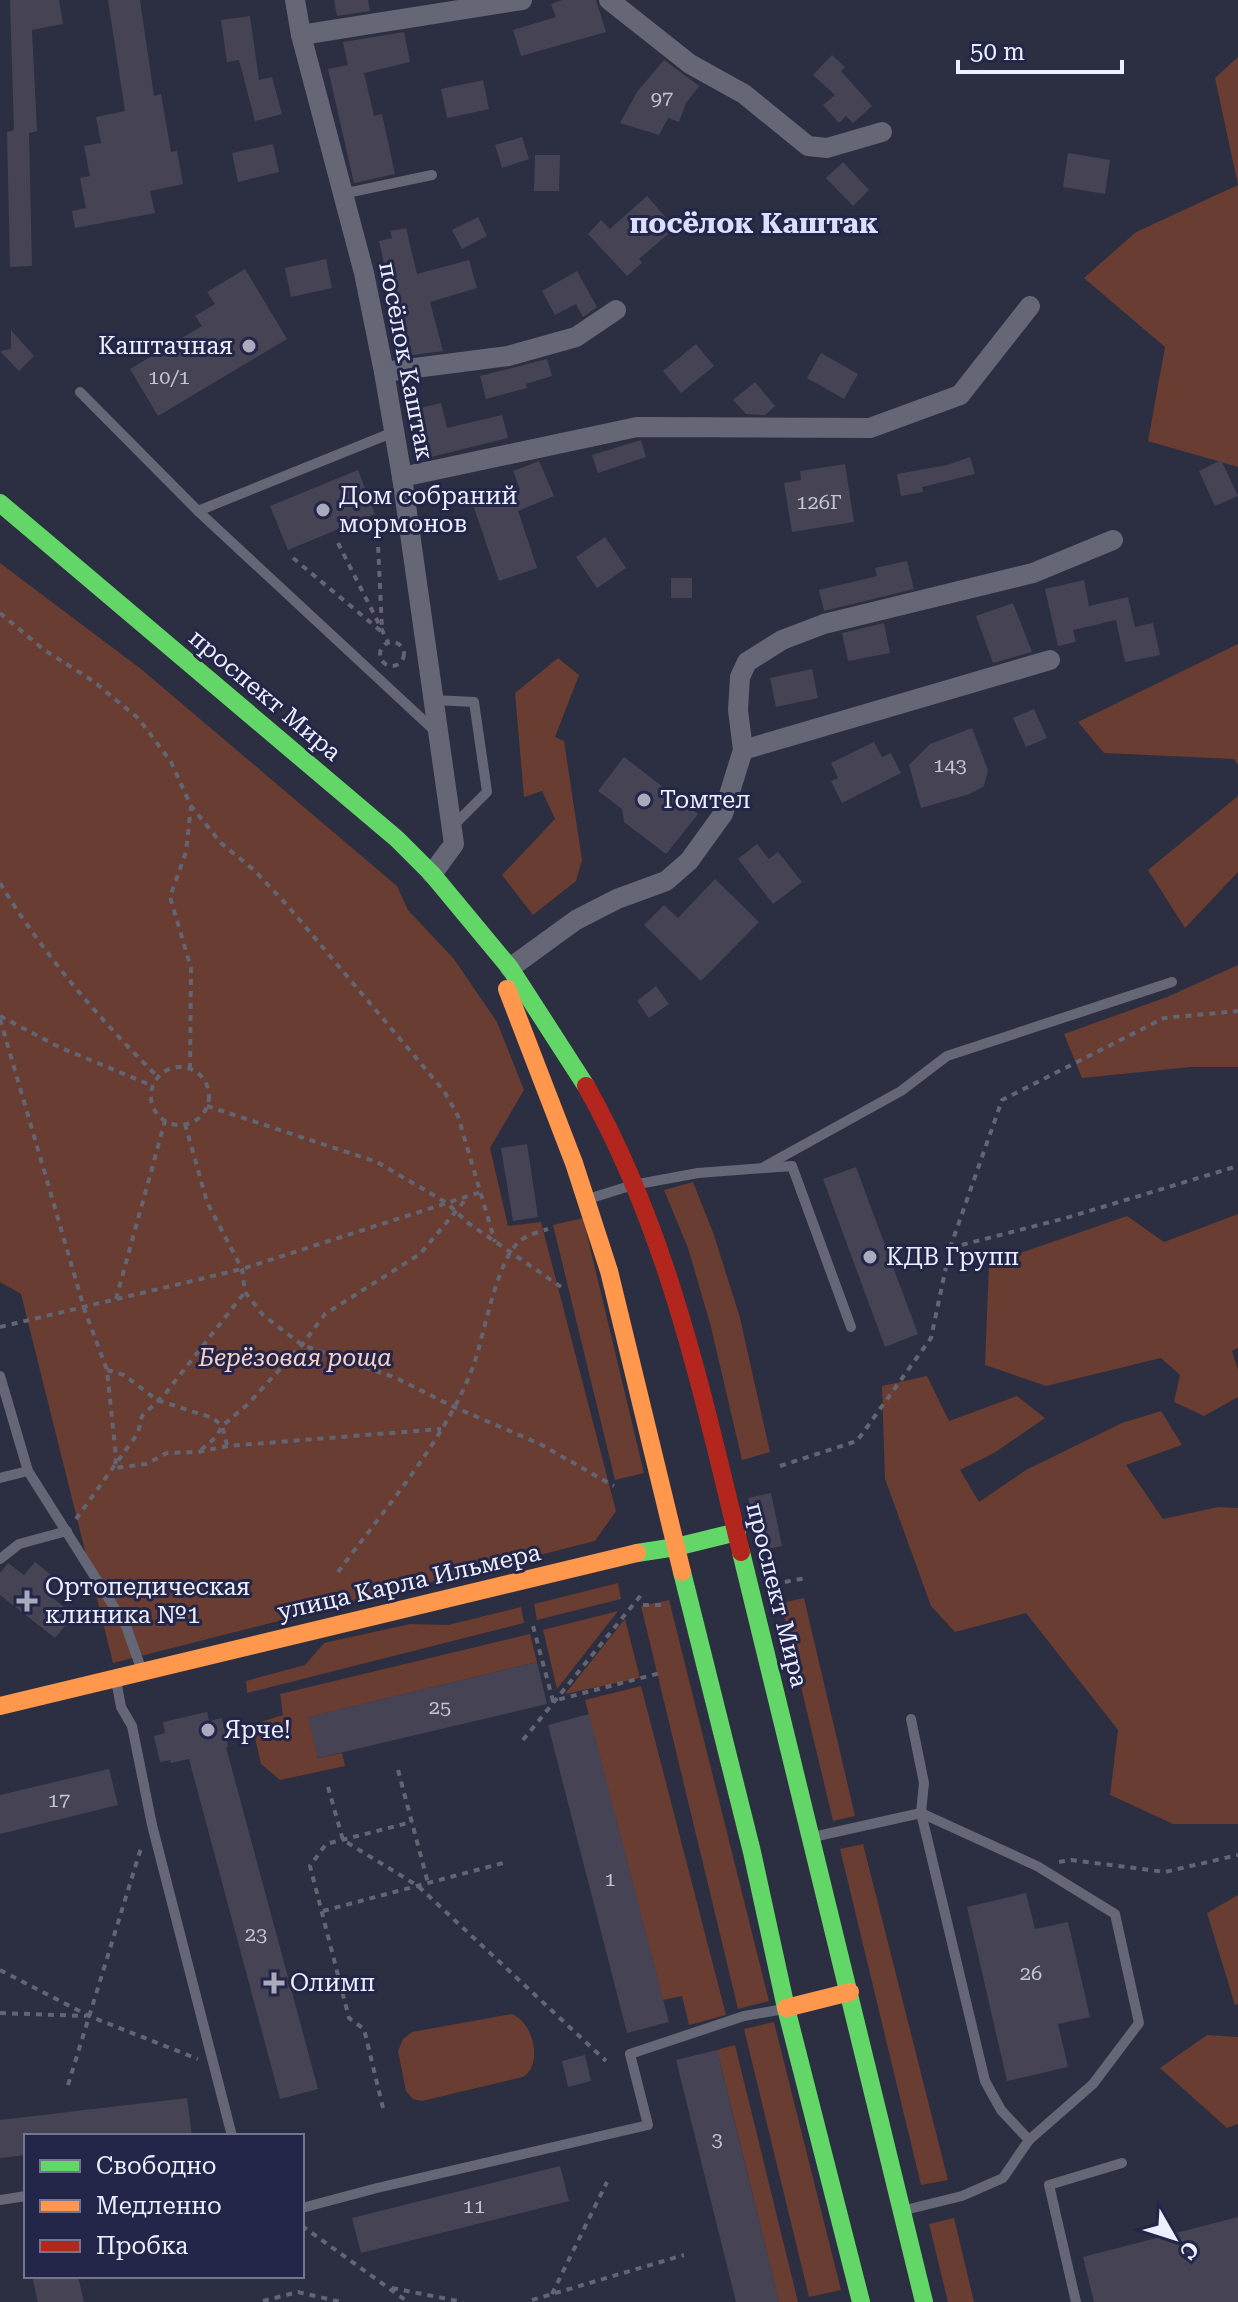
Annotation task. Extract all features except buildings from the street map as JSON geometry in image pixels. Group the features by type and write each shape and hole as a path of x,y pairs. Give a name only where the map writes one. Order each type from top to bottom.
{"main road":[{"name":"проспект Мира","path":"0,503 260,721 397,839 432,874 510,968 587,1088 618,1147 662,1254 688,1337 924,2302"},
{"name":"проспект Мира","path":"486,938 552,1104 609,1271 752,1852 786,2008 861,2302"},
{"name":"улица Карла Ильмера","path":"0,1706 631,1554 737,1532"},
{"path":"786,2008 850,1992"}],"street":[{"name":"посёлок Каштак","path":"295,0 301,35 364,273 402,477 454,844 432,874"},
{"path":"301,35 522,0"},
{"path":"609,0 690,64 744,94 808,146 827,148 882,132"},
{"path":"402,477 637,427 870,428 960,395 1030,306"},
{"path":"384,372 508,356 576,337 616,310"},
{"path":"510,968 576,920 617,899 666,881 689,861 723,814 743,750 738,710 740,677 747,662 782,640 824,624 1033,573 1113,540"},
{"path":"743,750 1050,660"}],"lane":[{"path":"342,194 432,175"},
{"path":"80,392 198,511 437,734"},
{"path":"198,511 394,432"},
{"path":"433,700 474,702 487,792 451,828"},
{"path":"762,1168 901,1091 947,1056 1172,982"},
{"path":"586,1199 633,1185 698,1173 792,1166 851,1327"},
{"path":"0,1376 28,1471 126,1626 142,1672"},
{"path":"0,1478 28,1471"},
{"path":"0,1559 19,1544 67,1531"},
{"path":"115,1678 121,1707 132,1726 152,1825 232,2134"},
{"path":"911,1719 924,1783 921,1813 985,2081 1001,2110 1029,2140"},
{"path":"812,1837 921,1813 1037,1866 1115,1914 1139,2023 1093,2084 1029,2140 1003,2178 962,2196 902,2210"},
{"path":"304,2207 648,2125 630,2054 744,2016 786,2008"},
{"path":"1076,2302 1049,2185 1122,2163"},
{"path":"0,2200 24,2196"}],"path":[{"path":"377,523 382,632"},
{"path":"338,543 388,642"},
{"path":"293,558 382,632"},
{"path":"0,613 43,649 93,681 139,719 171,762 191,806 221,843 254,870 287,905 444,1091 458,1116 495,1242"},
{"path":"388,642 396,642 402,647 404,658 399,664 391,666 381,659 382,647 388,642"},
{"path":"190,1069 191,968 170,897 186,852 191,806"},
{"path":"0,883 17,911 107,1027 158,1077"},
{"path":"780,1466 857,1441 931,1338 950,1248 1002,1100 1164,1018 1238,1011"},
{"path":"0,1018 59,1047 153,1086"},
{"path":"0,1018 84,1308 107,1370 115,1468"},
{"path":"175,1067 190,1069 202,1077 207,1086 207,1106 194,1121 185,1124 165,1121 153,1106 153,1086 158,1077 175,1067"},
{"path":"207,1106 377,1162 447,1203 509,1253 564,1289"},
{"path":"116,1299 165,1121"},
{"path":"185,1124 207,1202 242,1269 245,1292 263,1315 302,1345 396,1378 540,1444 614,1486"},
{"path":"950,1248 1066,1218 1238,1166"},
{"path":"0,1327 242,1269 481,1192"},
{"path":"198,1452 248,1404 302,1345 325,1314 420,1254 469,1196"},
{"path":"338,1572 441,1429 466,1386 509,1253 521,1240 548,1229"},
{"path":"67,1531 138,1433 142,1416 165,1394 245,1292"},
{"path":"107,1370 124,1375 157,1400 213,1418 222,1426 228,1446"},
{"path":"115,1468 146,1464 167,1453 441,1429"},
{"path":"523,1740 641,1595"},
{"path":"643,1605 669,1605"},
{"path":"533,1626 553,1701"},
{"path":"553,1701 660,1673"},
{"path":"398,1770 428,1883"},
{"path":"328,1787 343,1840 418,1886 606,2061"},
{"path":"383,2108 364,2029 349,2018 310,1866 326,1844 412,1822"},
{"path":"68,2085 143,1841"},
{"path":"1037,1866 1071,1860 1165,1872 1238,1855"},
{"path":"322,1911 503,1863"},
{"path":"0,1970 89,2016 216,2066"},
{"path":"0,2013 89,2016"},
{"path":"552,2294 607,2182"},
{"path":"304,2227 408,2302"},
{"path":"522,2302 684,2255"},
{"path":"390,2288 463,2302"},
{"path":"263,2301 298,2292 341,2302"}],"green space":[{"path":"1238,57 1238,185 1215,78"},
{"path":"1238,185 1238,467 1148,441 1165,347 1084,278 1136,232"},
{"name":"Берёзовая роща","path":"0,563 141,669 397,886 408,910 454,959 497,1022 524,1090 490,1148 508,1226 541,1222 616,1511 595,1541 113,1663 21,1294 0,1282"},
{"path":"1238,644 1238,765 1234,759 1104,753 1078,722"},
{"path":"558,658 579,675 555,737 564,741 582,860 576,881 533,915 502,875 555,819 542,791 524,797 515,693"},
{"path":"1238,796 1238,872 1185,928 1148,870"},
{"path":"1238,965 1238,1067 1191,1067 1082,1078 1064,1034 1167,997"},
{"path":"693,1182 714,1235 740,1318 770,1452 742,1460 711,1327 688,1248 664,1190"},
{"path":"1238,1214 1238,1348 1232,1351 1238,1370 1238,1397 1204,1416 1174,1402 1180,1375 1161,1358 1046,1386 985,1365 989,1264 1127,1216 1164,1242"},
{"path":"583,1218 644,1473 615,1480 553,1225"},
{"path":"927,1376 949,1421 1017,1396 1045,1418 994,1453 960,1470 979,1502 1026,1470 1122,1423 1161,1411 1182,1445 1126,1465 1163,1519 1218,1507 1238,1508 1238,1824 1173,1824 1110,1795 1118,1730 1026,1613 955,1632 931,1606 885,1479 882,1386"},
{"path":"618,1583 621,1599 537,1620 534,1604"},
{"path":"804,1598 855,1816 833,1821 781,1603"},
{"path":"669,1600 769,2001 738,2009 641,1606"},
{"path":"521,1607 524,1623 247,1693 246,1681 305,1665 324,1643 410,1624 448,1625"},
{"path":"618,1611 557,1689 543,1630"},
{"path":"625,1619 640,1678 565,1694"},
{"path":"530,1634 537,1662 309,1717 318,1758 342,1753 345,1766 280,1780 261,1764 252,1725 283,1715 280,1694"},
{"path":"641,1686 726,2015 689,2025 682,1996 663,2000 585,1700"},
{"path":"863,1844 948,2180 921,2185 840,1849"},
{"path":"1238,1895 1238,2004 1235,2005 1207,1913"},
{"path":"512,2014 526,2026 533,2044 533,2063 523,2077 422,2101 413,2099 406,2091 398,2051 403,2039 412,2032"},
{"path":"774,2022 841,2290 809,2297 744,2029"},
{"path":"1207,2035 1238,2037 1238,2124 1227,2128 1160,2068"},
{"path":"735,2045 798,2302 779,2302 717,2050"},
{"path":"954,2218 974,2302 948,2302 929,2224"}],"traffic: fast":[{"path":"0,503 397,839 432,874 510,968 586,1086"},
{"path":"637,1553 737,1532"},
{"path":"741,1552 924,2302"},
{"path":"682,1572 752,1852 786,2008 861,2302"}],"traffic: slow":[{"path":"507,989 574,1163 609,1271 682,1572"},
{"path":"0,1706 637,1553"},
{"path":"786,2008 850,1992"}],"traffic: jam":[{"path":"586,1086 615,1141 661,1255 696,1372 741,1552"}],"place":[{"name":"Каштачная","path":"249,346"},
{"name":"Дом собраний мормонов","path":"323,510"},
{"name":"Томтел","path":"644,800"},
{"name":"КДВ Групп","path":"870,1257"},
{"name":"Ортопедическая клиника №1","path":"27,1601"},
{"name":"Ярче!","path":"208,1730"},
{"name":"Олимп","path":"274,1983"}],"district":[{"name":"посёлок Каштак","path":"754,223"}]}
